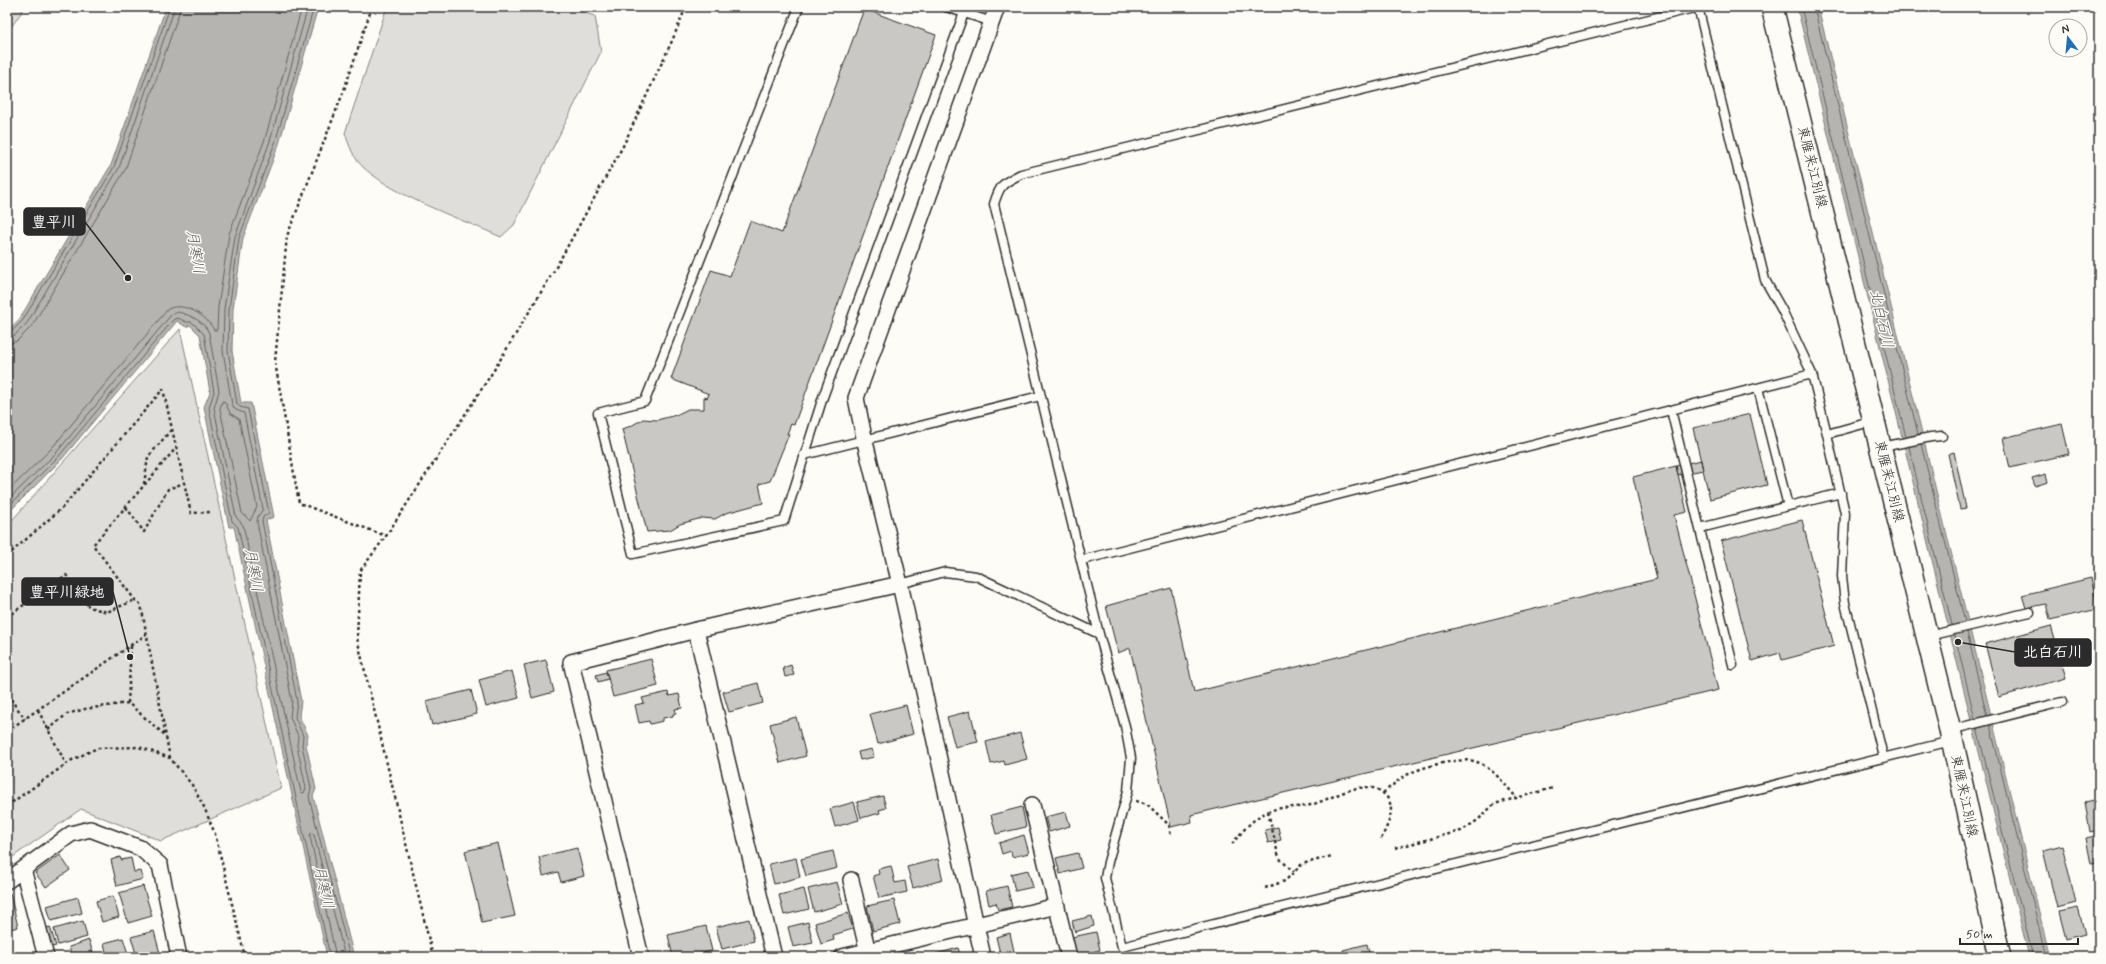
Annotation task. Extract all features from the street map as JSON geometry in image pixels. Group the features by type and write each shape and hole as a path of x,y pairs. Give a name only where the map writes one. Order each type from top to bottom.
{"main road":[{"name":"東雁来江別線","path":"1772,7 1874,421 1888,446 1956,732 2000,957"}],"street":[{"path":"983,957 900,584 865,442 856,398 998,7"},
{"path":"640,957 571,662 696,630 900,584"},
{"path":"696,630 774,957"},
{"path":"1032,805 1069,957"},
{"path":"7,880 71,834 90,829 140,848 160,865 179,957"},
{"path":"23,869 46,957"},
{"path":"851,880 869,954"},
{"path":"842,957 869,954 976,925 1057,906"}],"lane":[{"path":"799,7 645,401 598,413 633,554 784,521 822,398 964,13"},
{"path":"946,7 992,22"},
{"path":"1883,756 1845,603 1842,576 1845,513 1827,434 1812,374 1782,310 1765,280 1698,7 1021,174 1004,182 998,189 994,204 1099,634 1125,726 1131,758 1126,798 1105,878 1122,947 1883,756 2004,716 2062,702"},
{"path":"1082,560 1812,374"},
{"path":"1758,388 1788,506"},
{"path":"804,455 865,442 1040,396"},
{"path":"1671,410 1733,665"},
{"path":"1827,434 1874,421"},
{"path":"1888,446 1942,436"},
{"path":"1700,528 1840,493"},
{"path":"900,584 945,572 976,576 1099,634"},
{"path":"1932,635 2030,612"}],"path":[{"path":"372,7 342,93 287,236 275,362 299,503 386,536"},
{"path":"433,957 357,638 360,571 386,536 494,370 555,269 623,146 672,41 686,7"},
{"path":"7,556 62,508 162,389 191,513 212,512"},
{"path":"144,486 148,457 172,429"},
{"path":"176,448 93,545 135,600 141,605 170,758 195,791 204,807 215,834 245,957"},
{"path":"126,507 144,532 168,489 184,483"},
{"path":"7,617 66,575 89,607 107,612 135,600"},
{"path":"7,731 147,634"},
{"path":"128,703 131,645"},
{"path":"7,694 25,719"},
{"path":"48,730 67,714 85,709 128,703 166,736"},
{"path":"38,710 66,764"},
{"path":"7,806 66,764 97,748 139,747 170,758"},
{"path":"1384,793 1412,772 1458,760 1467,760 1476,762 1492,771 1516,797"},
{"path":"1232,844 1253,821 1268,812 1279,808 1306,806 1342,792 1372,786 1384,793 1388,798 1391,808 1390,817 1381,839"},
{"path":"1395,848 1461,831 1478,820 1494,804 1553,788"},
{"path":"1126,798 1147,804 1169,825 1171,837"},
{"path":"1268,812 1280,860 1294,872"},
{"path":"1265,888 1286,881 1302,864 1309,860 1332,856"}],"shaded area":[{"path":"7,7 25,7 7,33"},
{"path":"387,7 564,7 595,16 601,52 514,225 501,237 430,207 394,189 364,168 357,161 352,152 345,133"},
{"path":"180,329 281,788 161,841 81,809 7,861 7,526"}],"water":[{"name":"月寒川","path":"166,7 318,7 279,144 243,238 233,309 232,351 241,403 251,403 274,517 266,520 301,701 299,716 308,735 306,745 316,789 313,796 354,957 327,957 234,527 229,527 204,407 210,392 200,335 190,325 186,327 177,321 62,459 7,514 7,331 20,318 111,165"},
{"path":"1797,7 1818,7 2050,957 2029,957"}],"building":[{"path":"864,9 936,35 794,425 791,424 787,434 789,434 770,481 759,484 763,503 726,513 715,519 702,518 680,524 670,530 647,532 622,429 643,419 657,420 676,415 688,409 704,409 704,397 707,398 709,394 671,379 711,270 730,276 750,221 782,233"},
{"path":"1750,414 1767,485 1710,499 1693,428"},
{"path":"2062,424 2069,454 2010,468 2003,438"},
{"path":"1954,452 1966,508 1960,509 1948,454"},
{"path":"1701,460 1703,470 1678,475 1676,466"},
{"path":"1676,466 1687,512 1674,515 1718,690 1191,815 1192,822 1171,827 1130,648 1118,653 1106,606 1171,588 1194,692 1657,579 1633,477"},
{"path":"2046,474 2048,482 2035,486 2032,478"},
{"path":"1802,520 1834,646 1782,660 1780,653 1752,661 1721,541"},
{"path":"2091,578 2098,609 2050,620 2046,604 2026,608 2022,595"},
{"path":"2051,626 2066,678 1999,697 1985,644"},
{"path":"651,659 658,686 613,697 606,670"},
{"path":"546,660 554,692 532,698 524,665"},
{"path":"791,665 794,675 785,677 783,668"},
{"path":"512,671 519,698 486,707 479,680"},
{"path":"606,672 608,679 598,682 596,675"},
{"path":"758,683 763,703 729,712 723,692"},
{"path":"471,690 477,714 432,725 426,701"},
{"path":"668,692 669,696 679,694 682,708 675,709 676,713 673,714 673,716 663,718 663,721 650,724 649,721 639,723 635,705 644,703 642,698"},
{"path":"906,705 913,734 878,744 870,714"},
{"path":"970,711 978,742 955,747 947,717"},
{"path":"796,717 806,756 780,763 770,724"},
{"path":"1020,733 1027,759 1005,765 1004,761 991,764 986,742"},
{"path":"872,749 874,757 860,760 858,752"},
{"path":"883,796 886,808 879,810 880,813 861,818 857,802"},
{"path":"2099,799 2099,830 2090,832 2085,802"},
{"path":"854,802 859,820 835,827 830,809"},
{"path":"1022,807 1026,827 996,834 991,815"},
{"path":"1066,812 1070,826 1049,832 1045,817"},
{"path":"1278,827 1281,840 1268,843 1265,830"},
{"path":"1024,835 1029,853 1012,857 1011,851 1002,854 999,843"},
{"path":"2099,835 2099,863 2091,864 2086,838"},
{"path":"498,843 515,916 482,923 465,851"},
{"path":"2062,845 2076,903 2057,908 2043,850"},
{"path":"577,848 584,876 561,882 558,872 543,876 539,857"},
{"path":"833,851 837,868 806,876 801,859"},
{"path":"1078,853 1082,868 1060,874 1056,858"},
{"path":"60,855 70,870 46,887 35,873"},
{"path":"120,857 121,860 131,858 134,872 141,871 143,879 117,886 111,860"},
{"path":"796,858 800,877 774,884 769,864"},
{"path":"938,859 943,880 913,888 907,867"},
{"path":"891,866 895,883 905,881 907,892 879,898 873,876 879,874 878,869"},
{"path":"1028,870 1033,887 1015,891 1011,874"},
{"path":"837,882 843,904 814,912 808,889"},
{"path":"143,886 152,916 128,923 119,893"},
{"path":"1007,886 1012,907 998,910 996,903 989,905 986,891"},
{"path":"804,889 809,909 784,915 779,895"},
{"path":"10,893 18,927 7,930 7,895"},
{"path":"113,896 119,917 102,922 96,901"},
{"path":"78,897 82,913 51,921 47,906"},
{"path":"894,900 900,924 873,931 867,906"},
{"path":"2078,908 2085,934 2066,939 2059,912"},
{"path":"848,913 853,929 833,935 834,940 821,944 815,923"},
{"path":"1092,916 1094,926 1075,932 1072,921"},
{"path":"749,919 754,941 722,949 716,927"},
{"path":"83,921 87,937 58,945 54,929"},
{"path":"808,922 813,943 793,947 788,927"},
{"path":"706,926 712,951 687,957 673,957 668,935"},
{"path":"50,927 56,946 46,949 41,929"},
{"path":"154,931 161,957 137,957 131,937"},
{"path":"1096,932 1100,950 1077,956 1072,937"},
{"path":"1010,933 1015,956 1001,957 996,937"},
{"path":"123,938 129,957 107,957 104,943"},
{"path":"89,940 94,957 72,957 69,947"},
{"path":"1367,944 1370,957 1344,957 1343,950"},
{"path":"958,948 961,957 936,957 936,954"}],"place":[{"name":"豊平川","path":"128,278"},
{"name":"北白石川","path":"1958,642"},
{"name":"豊平川緑地","path":"130,657"}]}
